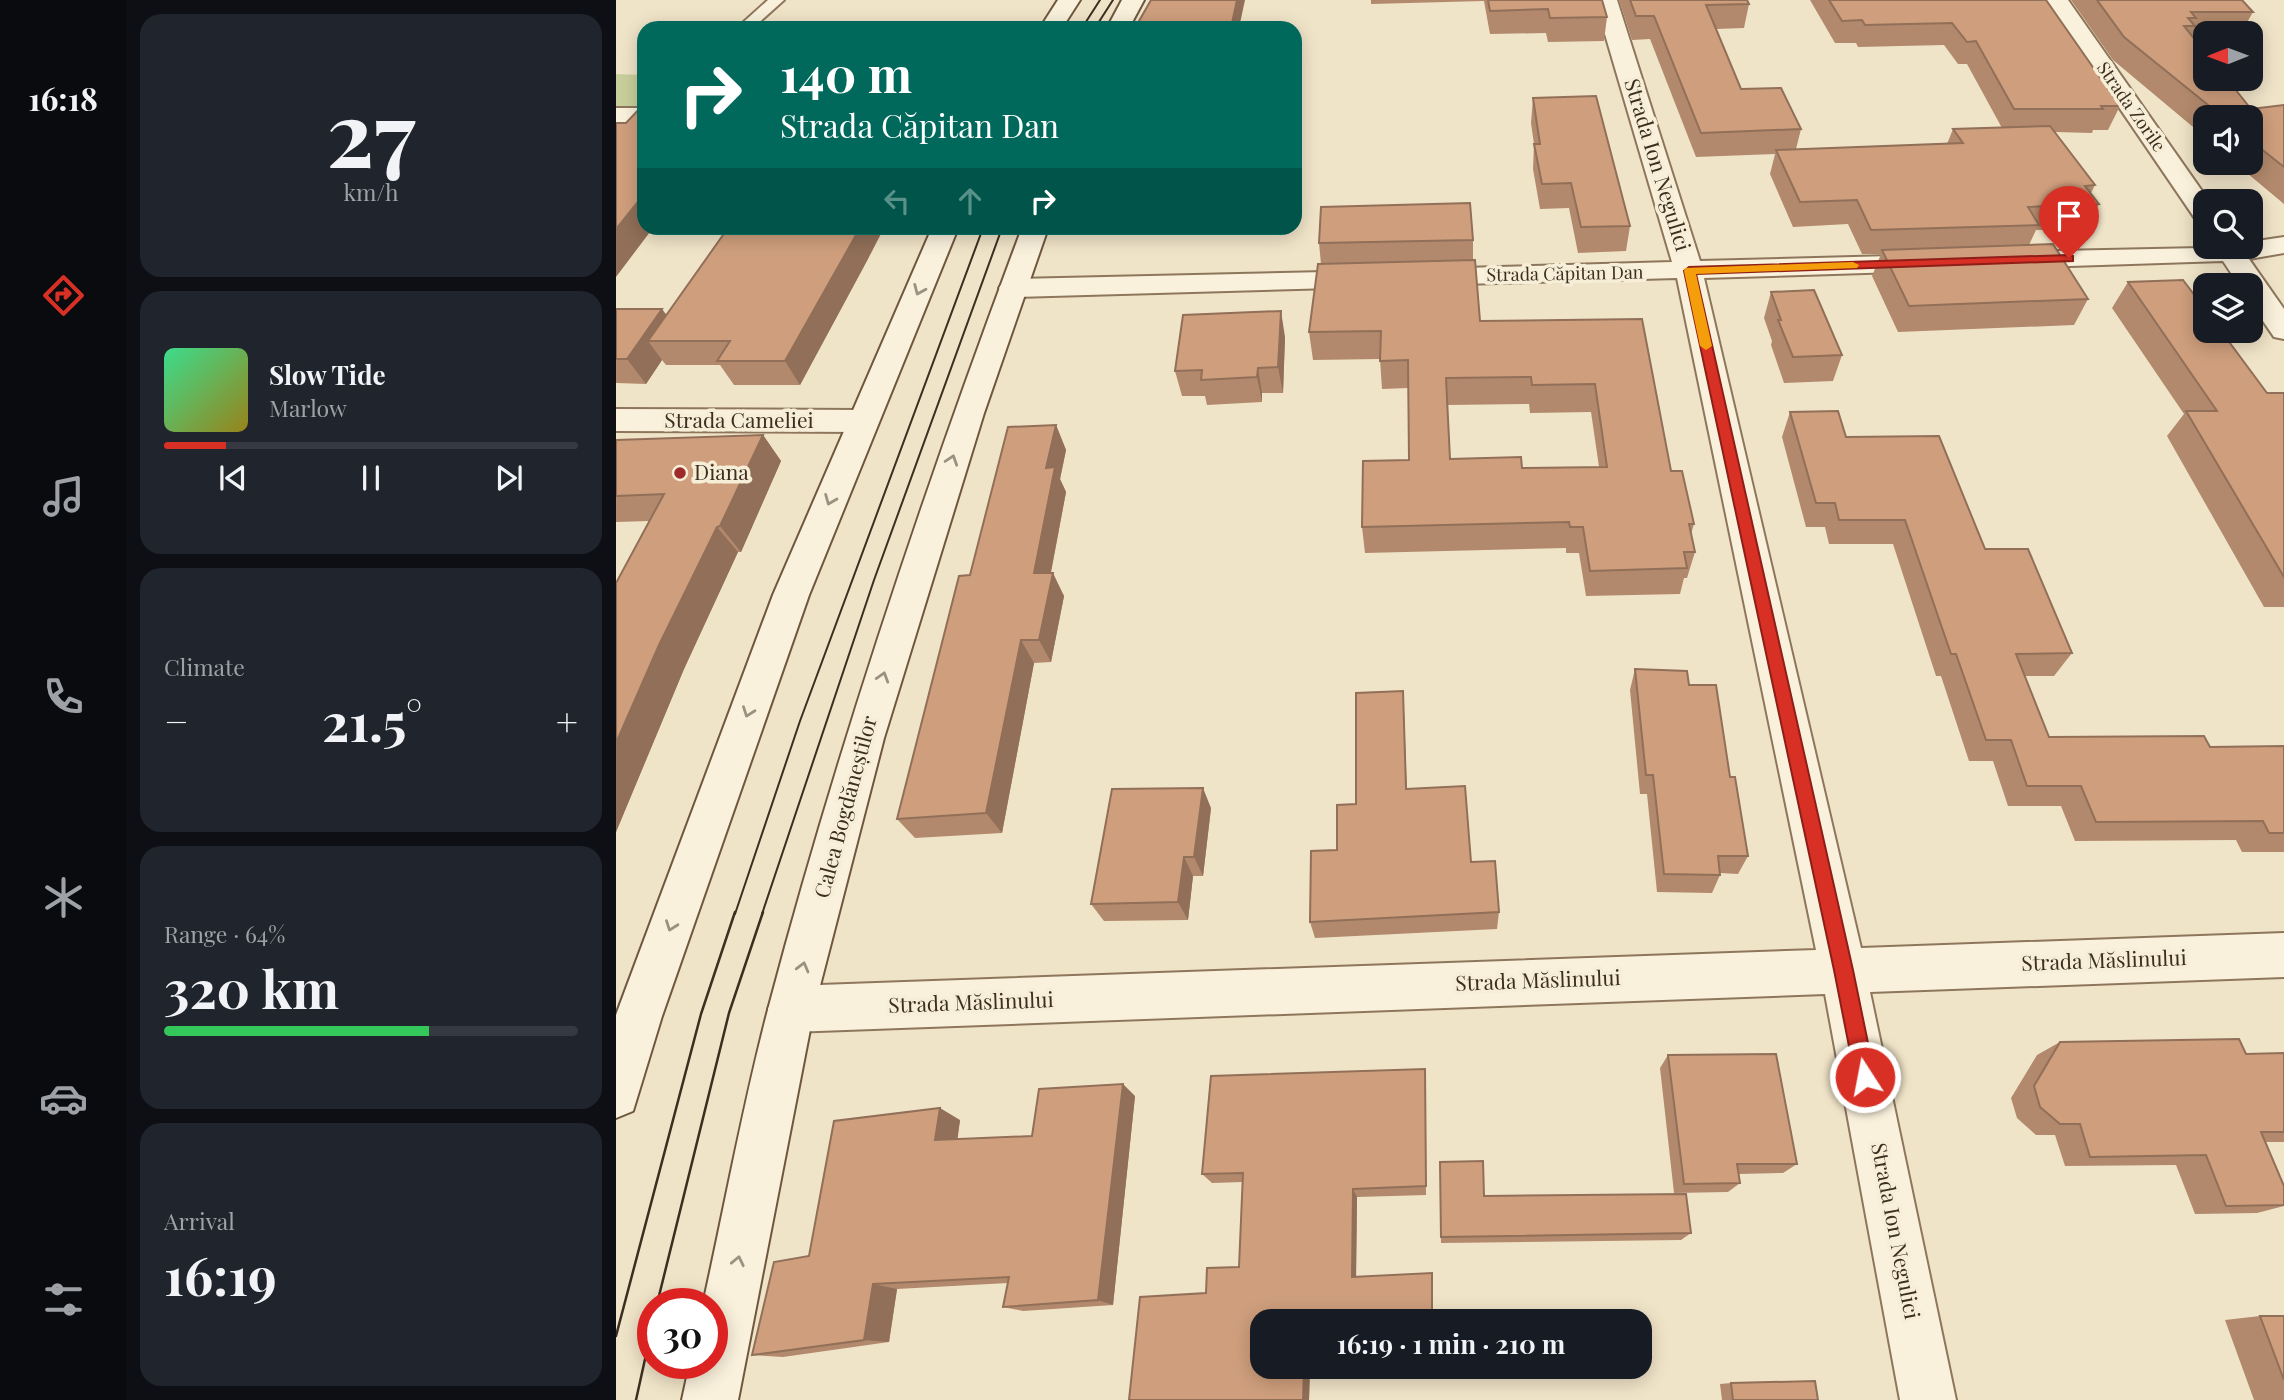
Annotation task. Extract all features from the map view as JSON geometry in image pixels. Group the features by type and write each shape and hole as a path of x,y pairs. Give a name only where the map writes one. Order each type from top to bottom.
{"street":[{"path":"1056,21 1069,0"},
{"path":"1122,21 1133,0"},
{"name":"Strada Ion Negulici","path":"1606,0 1689,271 1843,970 1928,1400"},
{"name":"Strada Zorile","path":"2057,0 2193,197"},
{"path":"616,115 637,115"},
{"path":"616,1094 628,1017 787,607 862,421 942,235"},
{"name":"Calea Bogdăneștilor","path":"710,1400 791,1009 864,738 968,413 1032,235"},
{"path":"2263,247 2284,245"},
{"path":"1981,261 2193,252"},
{"path":"2236,259 2284,330"},
{"name":"Strada Căpitan Dan","path":"1013,288 1954,262"},
{"name":"Strada Cameliei","path":"616,420 862,421"},
{"name":"Strada Măslinului","path":"791,1009 2284,955"}],"lane":[{"path":"752,21 777,0"}],"green space":[{"path":"616,74 637,75 637,110 616,110"}],"building":[{"path":"1151,0 1237,0 1232,21 1139,21"},
{"path":"1488,0 1602,0 1607,17 1550,18 1548,9 1490,11"},
{"path":"1630,0 1747,0 1749,4 1706,5 1741,89 1781,88 1801,129 1701,133 1654,16 1636,16"},
{"path":"1829,0 2046,0 2120,106 2101,106 2103,109 2014,109 1976,41 1967,42 1952,23 1865,25 1862,20 1842,21"},
{"path":"2097,0 2242,0 2253,12 2191,12 2196,18 2188,18 2193,26 2184,26 2193,37 2193,91 2237,91 2248,105 2208,105 2124,37"},
{"path":"1596,96 1630,226 1581,227 1571,183 1542,184 1534,144 1540,144 1533,98"},
{"path":"2284,105 2284,167 2263,150 2263,108"},
{"path":"637,111 637,203 616,229 616,123 626,123"},
{"path":"2050,126 2095,185 2085,186 2099,204 2028,207 2039,225 1871,230 1857,200 1800,202 1776,150 1963,143 1953,129"},
{"path":"1470,203 1473,240 1319,243 1321,207"},
{"path":"723,235 856,235 785,361 717,361 730,341 648,341"},
{"path":"2053,244 2088,299 1909,306 1882,250"},
{"path":"1475,260 1480,321 1642,319 1671,471 1682,471 1694,524 1689,524 1695,552 1684,552 1687,568 1590,571 1583,527 1570,527 1569,522 1362,527 1363,461 1409,460 1408,360 1380,361 1381,331 1309,332 1318,264","holes":["1531,377 1532,385 1595,384 1607,467 1522,468 1521,457 1450,459 1446,378"]},
{"path":"2183,280 2193,293 2193,343 2230,343 2267,393 2284,393 2284,577 2186,411 2217,411 2128,282"},
{"path":"1814,290 1842,355 1793,357 1778,320 1781,320 1771,292"},
{"path":"616,309 662,309 627,359 616,359"},
{"path":"1281,311 1278,367 1258,368 1257,377 1201,380 1202,370 1175,371 1183,315"},
{"path":"1838,411 1846,437 1939,436 1985,549 2028,549 2072,653 2016,654 2049,737 2204,736 2210,747 2284,746 2284,833 2269,833 2263,821 2096,822 2081,786 2027,786 2011,740 1986,740 1956,654 1951,654 1905,520 1839,520 1835,503 1816,503 1790,412"},
{"path":"1056,425 1046,468 1055,467 1034,573 1053,573 1039,640 1021,640 986,813 897,819 959,576 970,575 1008,427"},
{"path":"763,435 659,645 616,743 616,583 664,494 616,496 616,440"},
{"path":"1635,669 1687,671 1689,685 1716,685 1730,777 1735,777 1748,856 1718,856 1720,875 1664,874 1653,775 1646,775"},
{"path":"1403,691 1406,789 1465,786 1471,862 1495,861 1499,912 1310,922 1311,851 1337,850 1337,805 1356,804 1356,693"},
{"path":"1203,788 1194,857 1184,857 1178,902 1091,904 1112,789"},
{"path":"2239,1039 2246,1054 2284,1053 2284,1132 2261,1132 2284,1186 2284,1205 2226,1206 2206,1155 2090,1157 2080,1124 2060,1124 2040,1107 2034,1086 2060,1042"},
{"path":"1776,1054 1797,1164 1737,1164 1740,1183 1684,1184 1668,1055"},
{"path":"1425,1069 1426,1186 1353,1189 1352,1277 1432,1273 1432,1309 1250,1309 1250,1379 1304,1379 1303,1400 1129,1400 1140,1297 1206,1293 1207,1268 1239,1267 1243,1173 1202,1174 1211,1076"},
{"path":"1123,1084 1098,1300 1003,1307 1009,1277 873,1284 864,1340 752,1355 774,1262 809,1256 834,1121 940,1108 935,1140 1032,1136 1039,1089"},
{"path":"1483,1161 1484,1196 1686,1194 1691,1233 1441,1237 1440,1162"},
{"path":"2260,1316 2284,1316 2284,1380"},
{"path":"1815,1381 1818,1400 1733,1400 1731,1383"}],"tram line":[{"path":"1086,21 1100,0"},
{"path":"1100,21 1113,0"},
{"path":"735,914 800,721 980,235"},
{"path":"762,914 874,580 999,235"},
{"path":"616,1336 701,1014 735,912"},
{"path":"661,1288 729,1013 763,912"},
{"path":"636,1400 641,1379"}],"slow traffic":[{"path":"1706,346 1689,271 1853,265"}],"place":[{"name":"Diana","path":"680,473"}],"route":[{"path":"1865,1077 1689,271 2069,258"}]}
